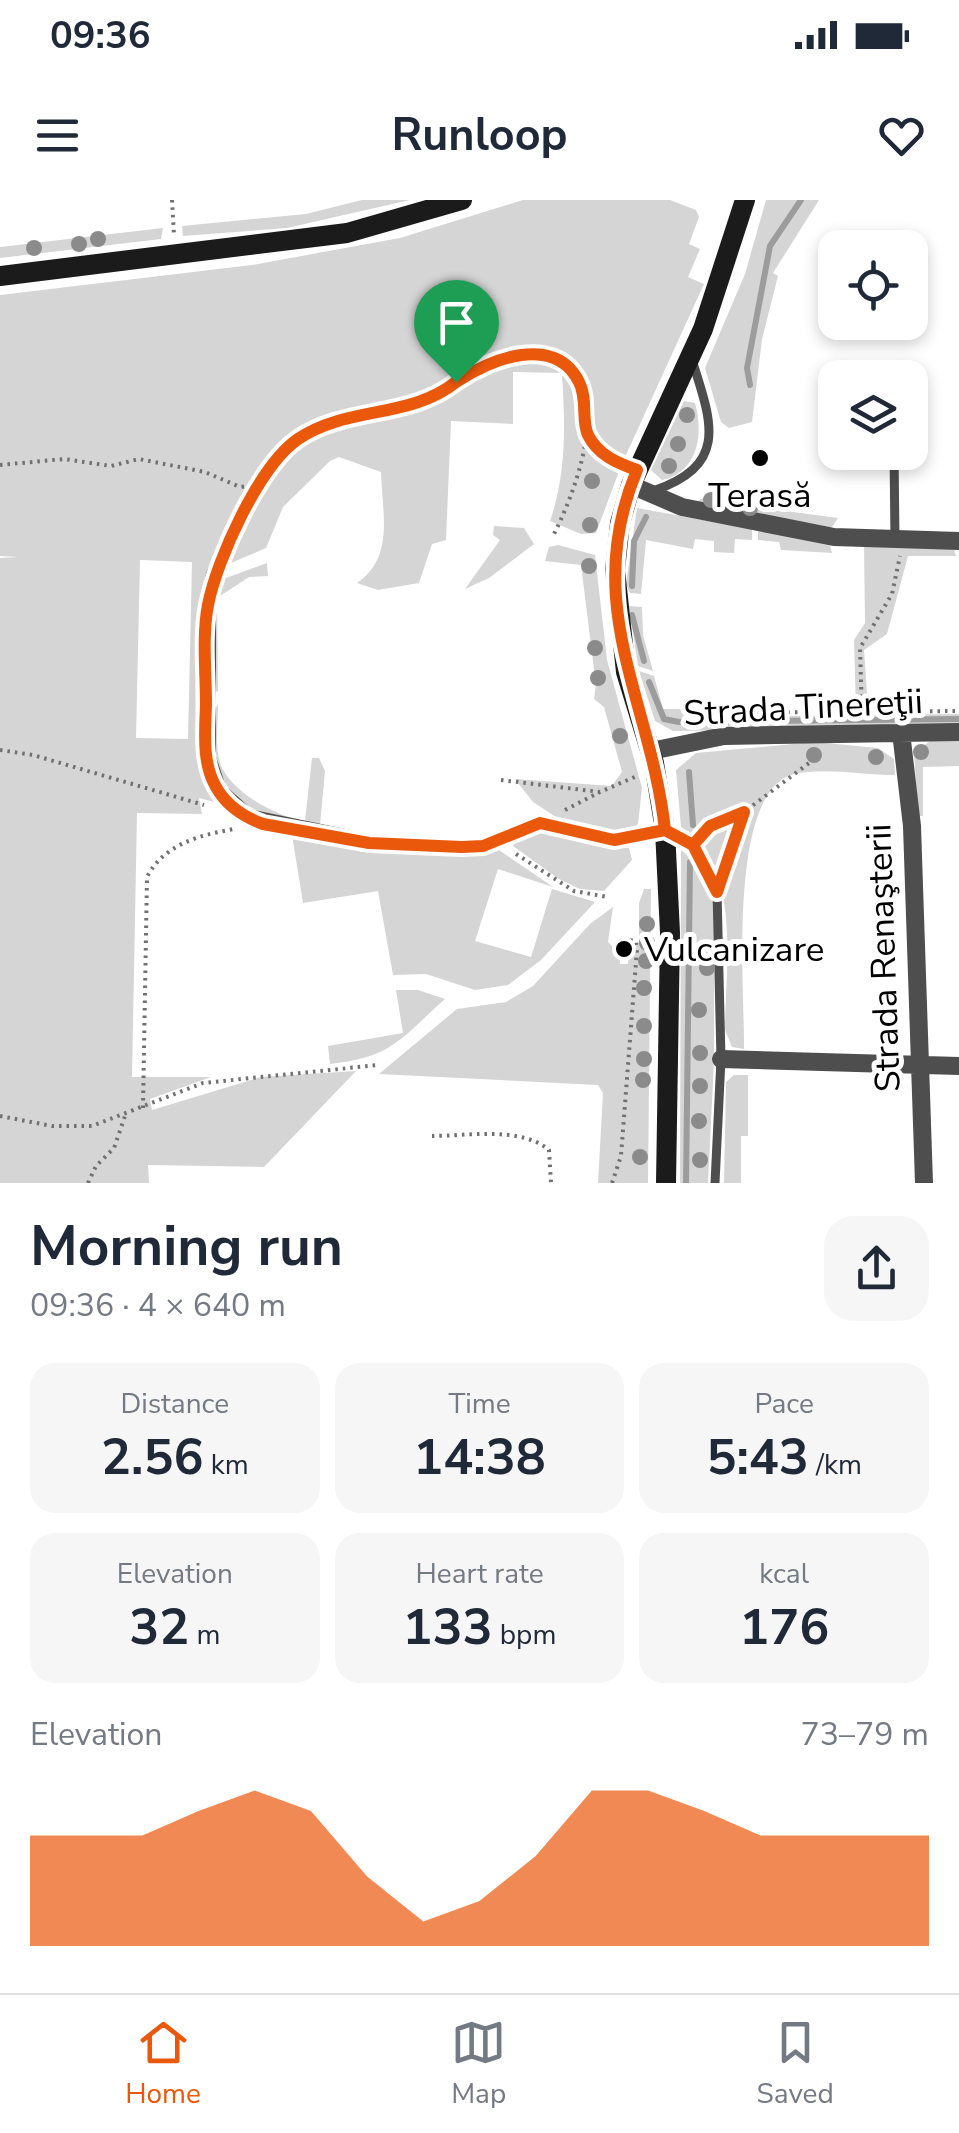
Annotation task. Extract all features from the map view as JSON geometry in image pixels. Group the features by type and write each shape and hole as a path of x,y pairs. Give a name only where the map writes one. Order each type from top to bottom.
{"main road":[{"path":"0,276 347,232 462,200"},
{"path":"666,1183 670,933 665,830 652,757 626,672 615,598 616,547 725,270 745,200"}],"street":[{"path":"640,482 682,508 755,524 834,537 959,540"},
{"path":"215,575 207,609 206,758 218,791 238,811 263,824 369,843 462,847 502,840 540,823 614,840 665,830"},
{"name":"Strada Renaşterii","path":"901,732 912,826 924,1183"},
{"name":"Strada Tinereţii","path":"652,757 724,736 959,732"},
{"path":"721,1059 959,1066"}],"lane":[{"path":"640,482 679,482 695,470 711,436 691,354"},
{"path":"895,470 898,540"},
{"path":"665,830 693,845 717,892 721,1059 715,1183"}],"path":[{"path":"172,200 175,256"},
{"path":"215,575 259,485 298,439 328,424 430,399 466,375 524,354 543,353 569,366 586,403 587,433 574,491 553,536"},
{"path":"587,433 609,460 640,482"},
{"path":"0,465 64,459 111,466 139,459 205,472 240,488 259,485"},
{"path":"862,712 860,648 892,594 898,540"},
{"path":"690,713 959,711"},
{"path":"693,845 710,826 744,812 849,734"},
{"path":"0,750 238,811"},
{"path":"562,811 630,782 652,757"},
{"path":"501,780 600,792"},
{"path":"717,892 744,812"},
{"path":"143,1108 146,877 153,864 182,844 263,824"},
{"path":"502,840 560,884 593,897 608,896"},
{"path":"612,1183 621,1156 637,949 636,941 623,939"},
{"path":"0,1116 52,1126 92,1126 203,1083 378,1065"},
{"path":"88,1183 96,1166 114,1148 125,1116"},
{"path":"432,1136 516,1136 542,1144 549,1150 551,1183"}],"shaded area":[{"path":"362,200 410,200 287,228 183,236 182,226 306,214"},
{"path":"523,200 670,200 696,210 699,217 689,244 700,249 688,277 704,284 621,466 596,533 581,534 550,521 562,466 562,373 513,372 513,424 451,421 446,540 432,544 419,583 378,590 357,583 369,572 382,547 381,472 339,457 330,461 283,507 266,548 231,563 214,562 198,651 196,718 199,750 218,803 199,798 202,814 137,813 132,1077 211,1077 150,1099 152,1110 261,1077 356,1071 264,1167 148,1165 149,1183 0,1183 0,558 18,557 0,556 0,295 252,265 400,238","holes":["140,560 192,562 188,739 136,738"]},
{"path":"766,200 819,200 773,273 778,276 762,339 752,422 729,428 721,422 705,368 745,274"},
{"path":"163,228 161,239 0,258 0,247"},
{"path":"684,401 695,403 698,415 695,450 684,469 662,480 651,470"},
{"path":"713,492 763,495 763,508 838,518 830,530 698,501"},
{"path":"637,508 752,529 752,540 735,539 734,553 714,552 714,541 695,539 693,549 646,540 641,594 630,593 626,584"},
{"path":"494,526 524,528 534,544 489,578 465,589 500,540 493,535"},
{"path":"758,530 830,545 832,553 781,550 779,542 758,540"},
{"path":"558,545 595,555 607,660 642,788 638,824 627,834 559,819 533,802 515,779 612,786 622,772 604,707 594,699 596,685 581,565 545,561 549,547"},
{"path":"864,545 954,548 956,556 908,556 887,634 864,650 868,709 856,709 854,640 865,623"},
{"path":"267,563 268,576 249,577 217,598 218,691 208,695 211,611 223,579"},
{"path":"629,606 642,607 643,635 653,671 638,666"},
{"path":"639,671 654,676 663,709 684,709 688,717 959,714 959,727 673,731 655,721"},
{"path":"218,705 217,742 225,774 268,809 305,821 312,758 319,758 325,771 320,825 264,815 237,800 226,788 210,739 210,721"},
{"path":"930,741 959,741 959,766 923,767 923,816 918,816 914,753"},
{"path":"815,742 878,748 894,759 895,775 806,772 794,774 772,788 758,816 749,854 742,942 744,1049 732,1047 725,1030 727,948 722,892 714,866 701,844 681,827 676,770 696,753"},
{"path":"537,828 629,848 632,860 604,891 580,889 513,846 514,839"},
{"path":"292,835 363,852 481,856 496,848 553,887 498,869 475,941 531,957 552,889 595,902 541,960 508,985 475,990 426,974 393,975 378,891 303,903"},
{"path":"681,850 700,866 714,902 714,1061 708,1183 680,1183"},
{"path":"644,889 651,889 648,1183 598,1183 603,1093 598,1085 379,1074 457,1009 506,1002 533,986 590,924 613,907 608,942 620,954 620,964 628,964 629,945 639,945 639,903"},
{"path":"396,990 418,990 445,999 382,1051 330,1064 328,1046 403,1033"},
{"path":"734,1075 748,1075 748,1136 741,1136 741,1183 724,1183 726,1082"}],"waterway":[{"path":"750,385 747,368 770,246 801,200"},
{"path":"632,586 634,541 646,517"},
{"path":"632,615 644,661"},
{"path":"649,682 664,719 679,722 959,719"},
{"path":"689,772 693,825"},
{"path":"686,1183 690,862"}],"place":[{"name":"Terasă","path":"760,458"},
{"name":"Vulcanizare","path":"624,949"}],"route":[{"path":"456,382 430,399 328,424 298,439 259,485 215,575 207,609 205,737 210,776 229,804 248,818 369,843 483,846 540,823 554,823 614,840 640,838 665,830 693,845 712,874 717,892 744,812 710,826 693,845 680,835 665,830 651,751 626,672 616,614 614,570 620,524 637,470 609,460 587,433 586,403 580,383 569,366 543,353 500,361 456,382"}]}
